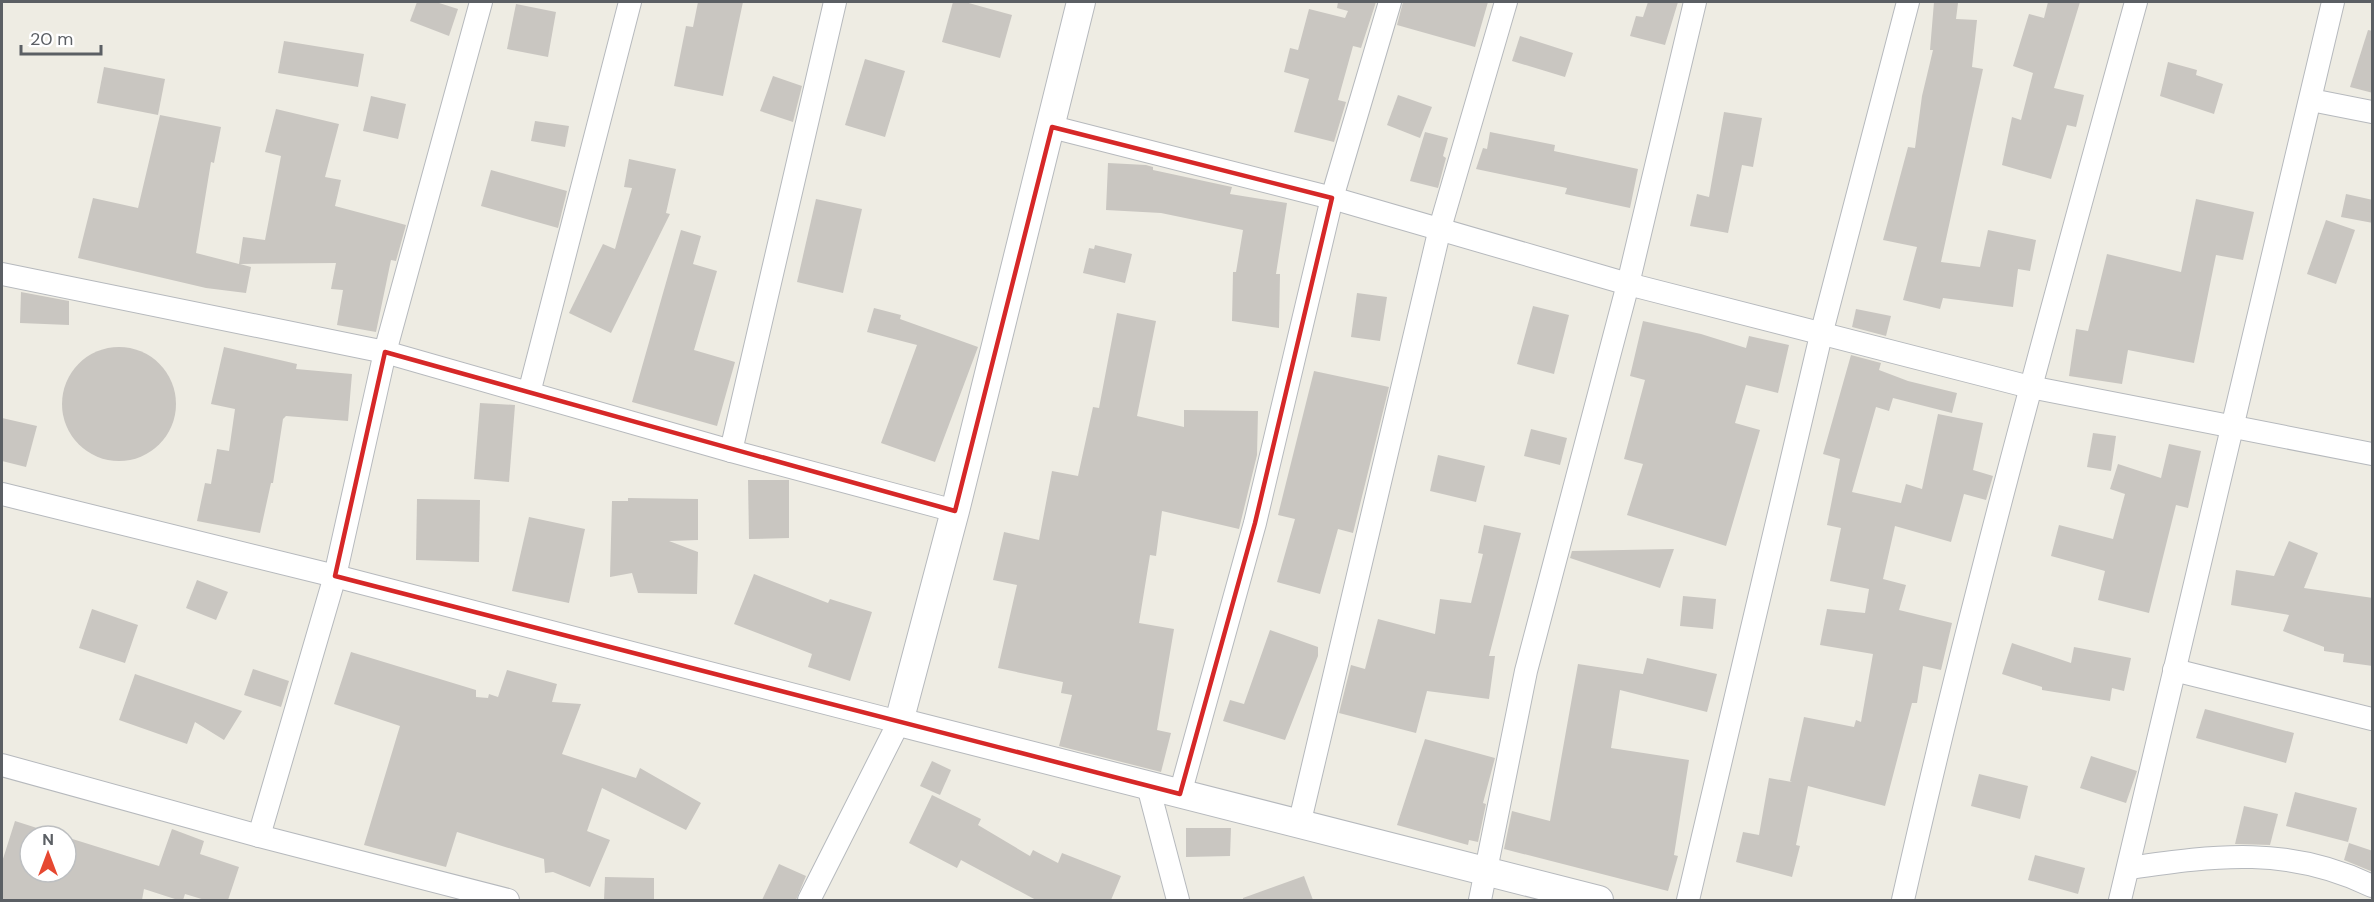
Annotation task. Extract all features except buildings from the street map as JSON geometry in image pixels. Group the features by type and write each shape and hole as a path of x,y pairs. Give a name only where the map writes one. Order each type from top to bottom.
{"street":[{"path":"259,836 335,576 385,352 481,2"},
{"path":"529,393 630,2"},
{"path":"731,450 835,2"},
{"path":"811,900 899,722 955,511 1082,2"},
{"path":"1180,794 1255,522 1332,198 1390,2"},
{"path":"1299,825 1440,228 1506,2"},
{"path":"1480,900 1488,870 1526,671 1628,284 1695,2"},
{"path":"1688,900 1821,335 1908,2"},
{"path":"1902,900 1943,723 2030,387 2136,2"},
{"path":"2120,900 2333,2"},
{"path":"2311,100 2373,112"},
{"path":"1052,127 1332,198 1628,284 2030,387 2373,454"},
{"path":"2,274 385,352 955,511"},
{"path":"2,494 335,576 1299,825 1488,870 1599,900"},
{"path":"2174,670 2373,719"},
{"path":"2,765 259,836 508,900"},
{"path":"1148,786 1178,900"},
{"path":"2129,868 2232,855 2277,858 2342,871 2373,886"}],"highlighted area":[{"path":"1052,127 1332,198 1255,523 1180,794 335,576 385,352 955,511"}]}
